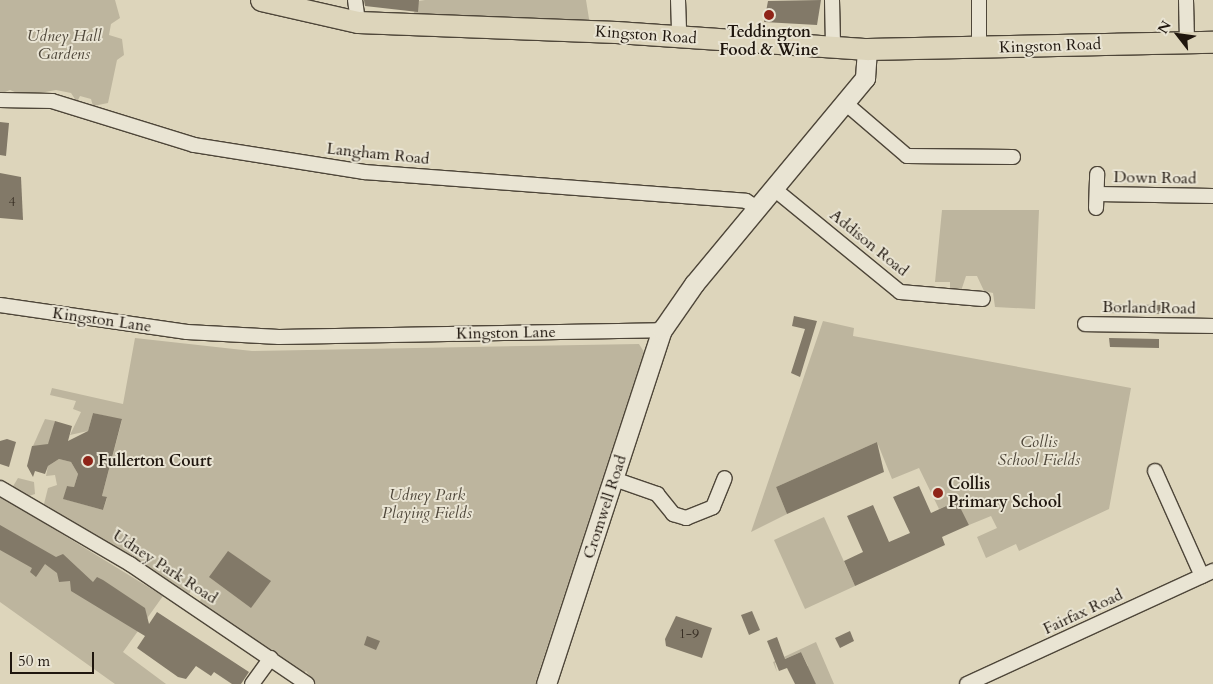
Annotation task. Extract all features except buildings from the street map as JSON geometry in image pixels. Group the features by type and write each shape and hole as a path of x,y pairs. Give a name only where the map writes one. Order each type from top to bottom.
{"main road":[{"name":"Kingston Road","path":"261,0 358,22 833,45 867,49 1213,42"},
{"path":"662,330 675,307 865,78 867,49"},
{"name":"Cromwell Road","path":"546,684 662,330"}],"street":[{"path":"355,0 358,22"},
{"path":"678,0 679,37"},
{"path":"832,0 833,45"},
{"path":"979,0 979,48"},
{"path":"1186,0 1187,42"},
{"name":"Langham Road","path":"0,100 52,101 194,144 364,172 746,200 757,208"},
{"path":"844,102 907,156 1013,157"},
{"name":"Down Road","path":"1096,208 1097,174"},
{"name":"Addison Road","path":"774,188 900,292 983,298"},
{"name":"Down Road","path":"1097,194 1213,196"},
{"name":"Kingston Lane","path":"0,305 187,332 279,337 662,330"},
{"name":"Borland Road","path":"1085,324 1213,326"},
{"path":"1154,471 1208,574"},
{"path":"614,479 657,494 673,514 686,518 713,506 726,478"},
{"name":"Udney Park Road","path":"0,488 54,516 271,658 307,684"},
{"name":"Fairfax Road","path":"967,684 1208,574"},
{"path":"252,684 271,658"}],"green space":[{"name":"Udney Hall Gardens","path":"0,0 115,0 120,18 111,24 109,35 122,39 124,55 117,60 108,103 93,106 91,99 80,96 77,102 71,93 56,90 24,96 10,90 0,94"},
{"path":"586,0 590,25 458,22 454,15 413,15 419,1"},
{"path":"942,210 1039,210 1035,309 995,307 993,293 984,291 977,276 966,276 961,291 950,290 950,282 935,282"},
{"name":"Collis School Fields","path":"823,321 854,328 853,336 1131,388 1109,509 1019,551 1016,544 986,558 977,537 997,528 991,516 969,525 957,501 939,509 919,468 892,479 877,442 776,487 787,514 751,532"},
{"name":"Udney Park Playing Fields","path":"135,338 252,351 639,344 644,352 535,684 315,684 306,671 303,674 199,602 204,596 192,589 189,594 44,504 48,488 57,485 55,475 46,476 48,466 59,459 71,462 78,474 74,487 67,486 64,499 103,510 107,498 102,496 122,420 93,413 88,431 70,435 81,412 73,409 76,401 50,395 52,388 123,404"},
{"path":"45,419 55,421 51,442 41,448 33,446"},
{"path":"18,478 34,482 35,494 29,496 12,488"},
{"path":"0,496 163,596 123,652 166,684 115,684 0,602"},
{"path":"824,517 855,586 805,609 774,540"},
{"path":"816,642 834,684 816,684 803,668 808,666 801,652 775,663 777,672 773,662"}],"place":[{"name":"Teddington Food & Wine","path":"769,15"},
{"name":"Fullerton Court","path":"88,461"},
{"name":"Collis Primary School","path":"938,493"}]}
